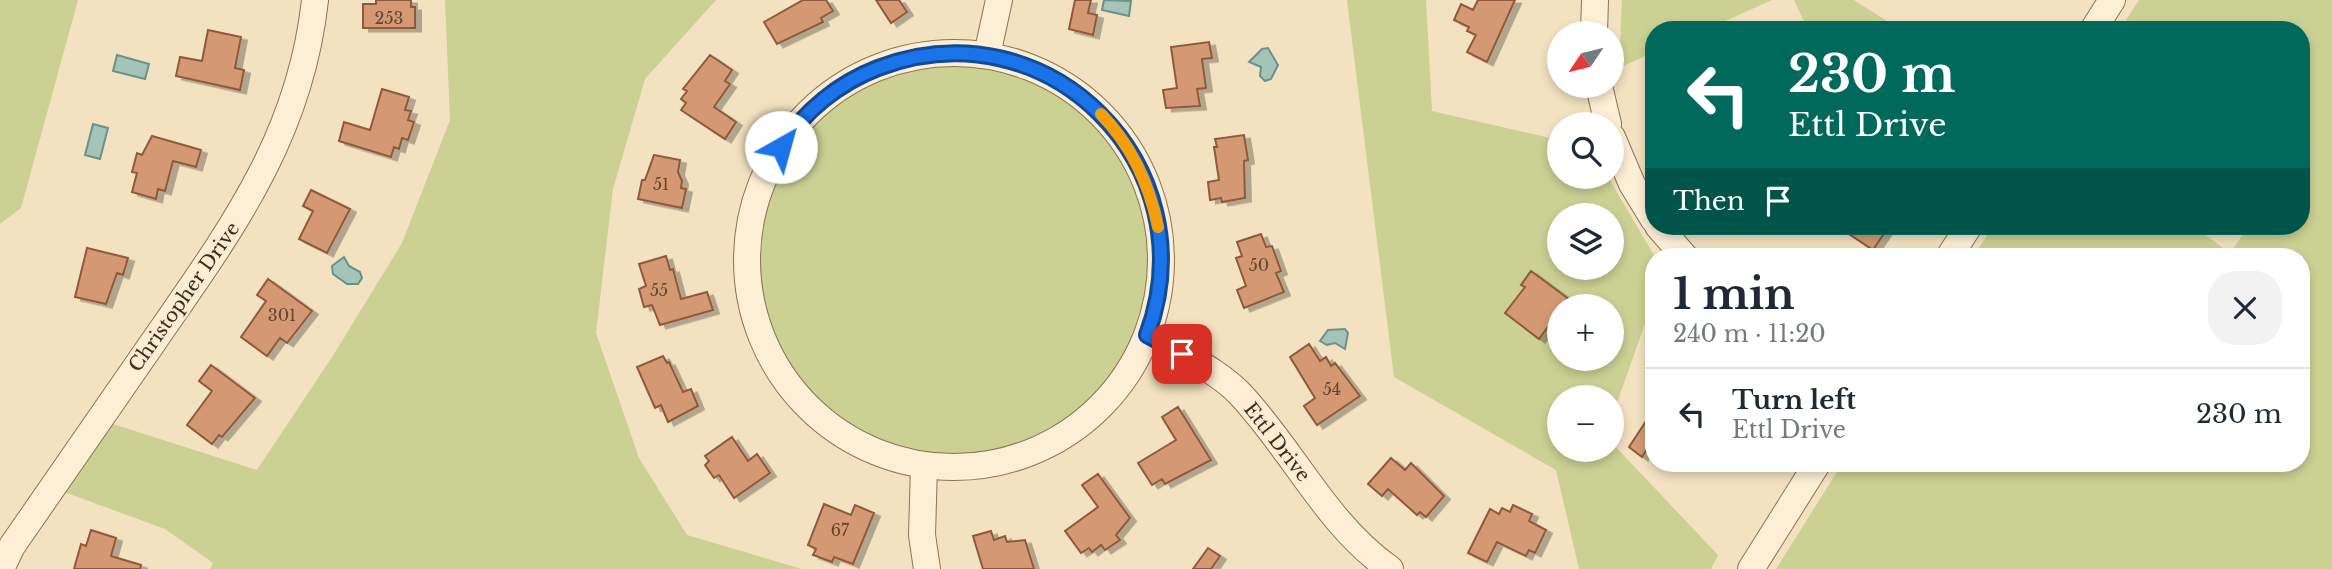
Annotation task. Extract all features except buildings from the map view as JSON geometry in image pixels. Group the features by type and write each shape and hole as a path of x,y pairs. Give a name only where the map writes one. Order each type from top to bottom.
{"street":[{"name":"Christopher Drive","path":"1,569 12,546 251,197 289,113 304,60 315,0"},
{"path":"987,55 999,0"},
{"path":"1594,21 1595,0"},
{"path":"2099,21 2112,0"},
{"path":"925,54 987,55 1018,62 1070,87 1115,129 1131,153 1150,194 1160,235 1158,297 1147,335 1119,386 1089,416 1049,444 995,464 966,468 924,466 896,460 856,443 812,411 792,390 763,340 754,312 748,280 751,219 772,161 790,134 812,109 866,72 925,54"},
{"path":"1624,166 1645,205"},
{"name":"Ettl Drive","path":"1147,335 1160,339 1237,391 1271,429 1346,530 1390,569"},
{"path":"924,466 922,535 926,569"},
{"path":"1751,569 1812,472"}],"green space":[{"path":"0,0 78,0 21,208 0,224"},
{"path":"445,0 716,0 645,79 613,189 596,333 639,458 687,535 802,569 210,569 213,563 165,529 56,489 110,423 257,470 334,354 402,243 450,120"},
{"path":"1347,0 1426,0 1432,111 1547,137 1547,189 1615,189 1623,203 1547,203 1547,280 1624,280 1624,204 1650,248 1645,248 1645,324 1623,385 1547,385 1547,462 1624,462 1624,456 1718,555 1711,569 1579,569 1556,470 1394,377"},
{"path":"1622,0 1772,0 1725,21 1645,21 1645,56 1624,66"},
{"path":"1794,0 1854,0 1887,21 1804,21"},
{"path":"2139,0 2332,0 2332,569 1776,569 1837,472 2310,472 2310,248 2234,248 2243,235 2310,235 2310,21 2126,20"},
{"path":"954,66 992,70 1028,81 1062,99 1091,123 1115,152 1133,186 1144,222 1148,260 1144,298 1133,334 1115,368 1091,397 1062,421 1028,439 992,450 954,454 916,450 880,439 846,421 817,397 793,368 775,334 764,298 760,260 764,222 775,186 793,152 817,123 846,99 880,81 916,70"},
{"path":"1987,235 2205,235 2223,248 1979,248"}],"water":[{"path":"1104,0 1131,1 1129,16 1102,10"},
{"path":"1268,48 1278,65 1271,79 1265,81 1260,76 1261,67 1249,62 1262,49"},
{"path":"117,55 149,64 145,79 113,71"},
{"path":"93,124 108,128 100,159 85,155"},
{"path":"344,257 349,266 360,272 362,278 358,284 347,284 333,274 332,266"},
{"path":"1345,329 1348,333 1345,349 1335,343 1327,345 1320,341 1328,330"}],"slow traffic":[{"path":"1101,114 1115,129 1143,175 1158,227"}],"route":[{"path":"781,147 812,109 838,89 866,72 896,61 925,54 972,53 1018,62 1044,72 1093,105 1115,129 1143,175 1160,235 1161,268 1158,297 1147,335 1160,339 1182,354"}]}
